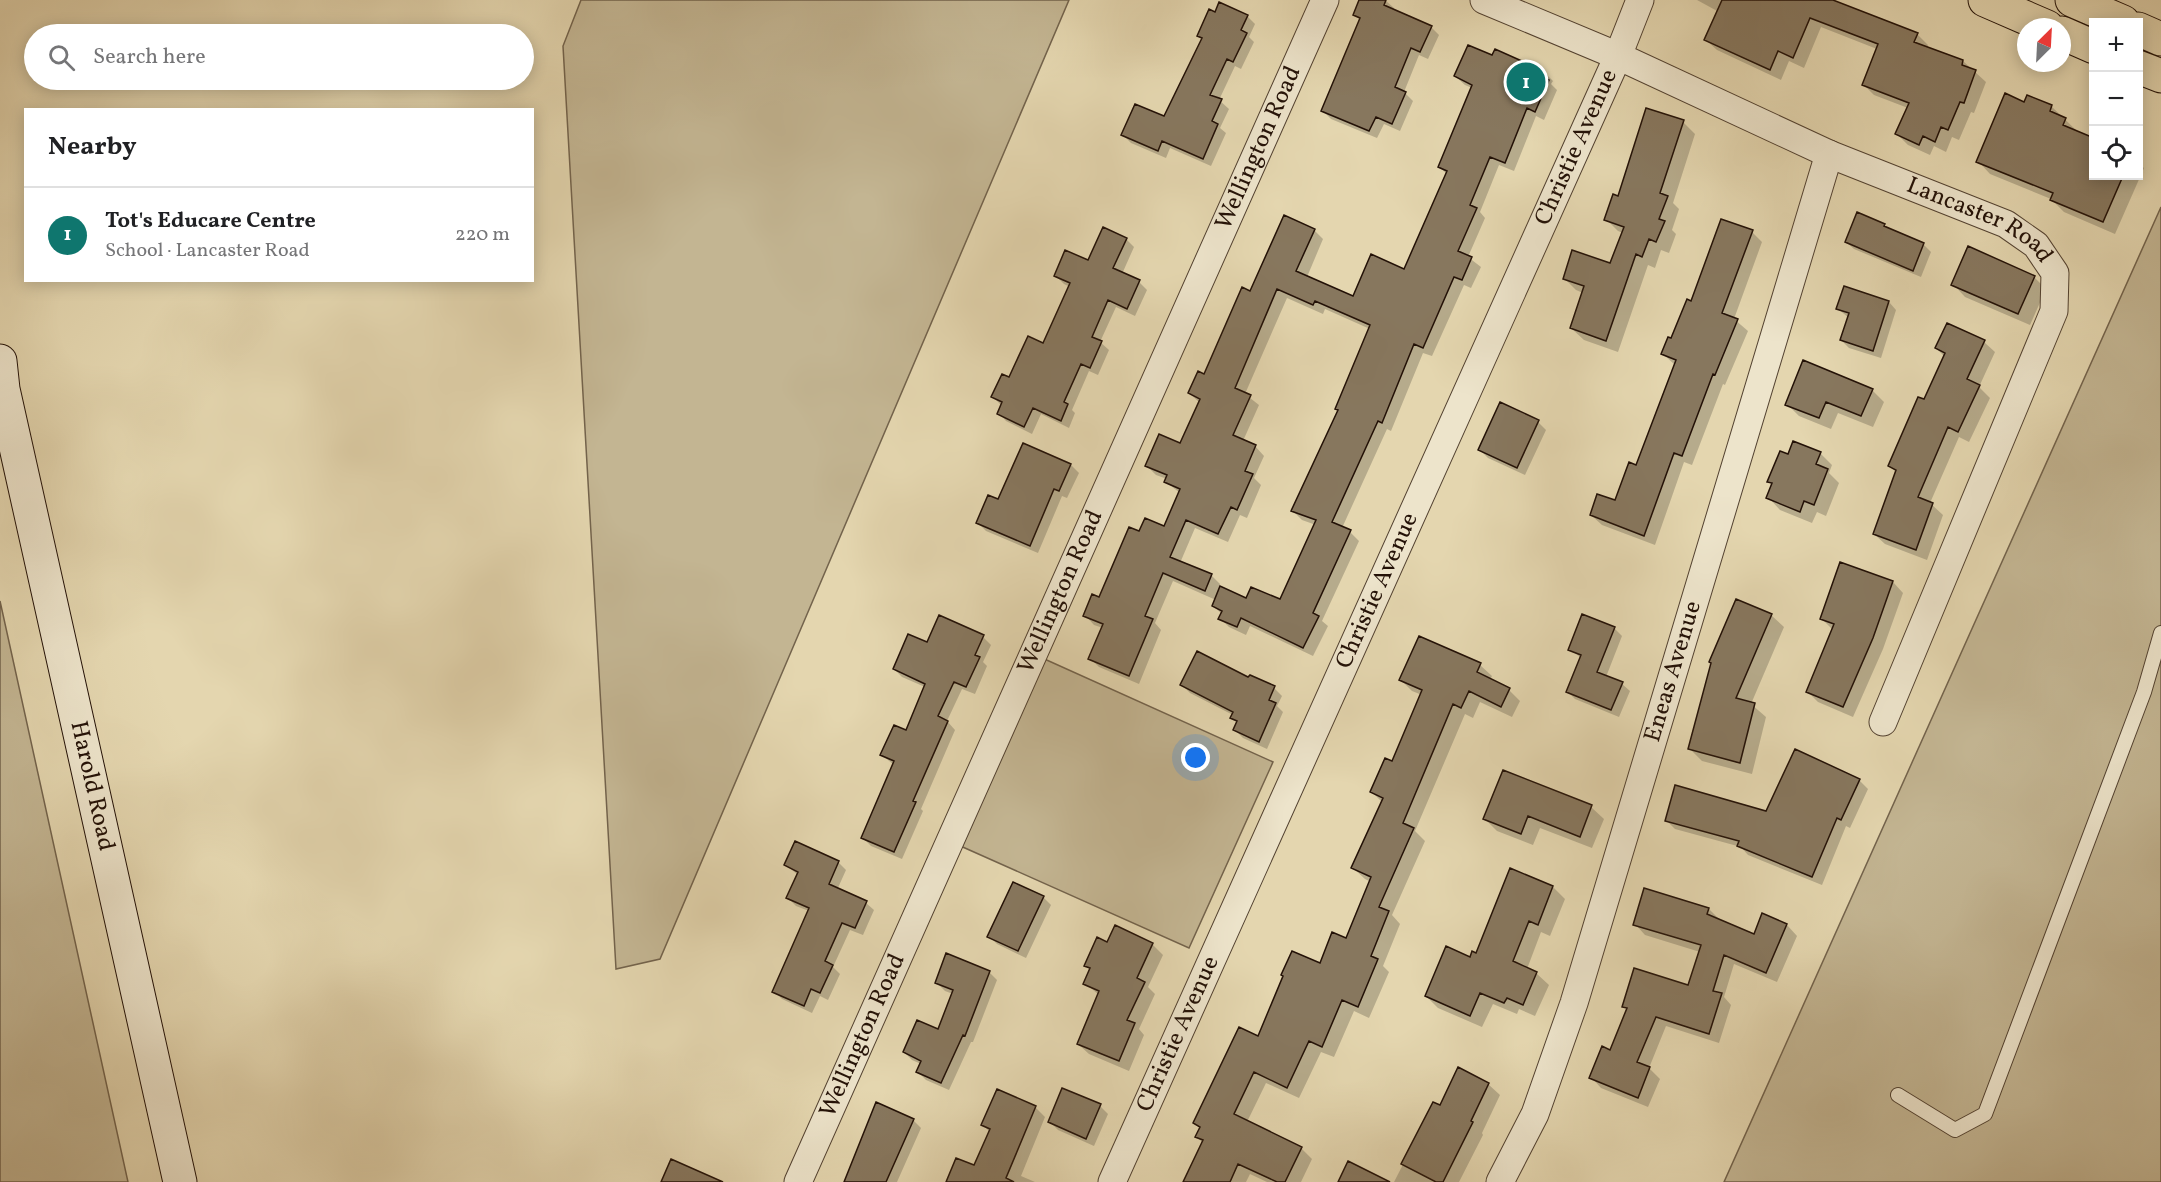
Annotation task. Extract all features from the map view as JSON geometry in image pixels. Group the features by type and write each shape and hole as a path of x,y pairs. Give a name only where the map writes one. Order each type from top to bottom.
{"highway":[{"path":"1985,0 2026,18"},
{"path":"2072,0 2114,18"},
{"path":"2143,31 2161,39"},
{"path":"2071,37 2089,45"},
{"path":"2143,69 2161,76"}],"main road":[{"name":"Harold Road","path":"1,377 180,1182"}],"street":[{"name":"Wellington Road","path":"798,1182 1325,0"},
{"name":"Lancaster Road","path":"1484,0 1618,56 1829,154 2006,224 2036,245 2055,273 2054,311 1883,722"},
{"name":"Christie Avenue","path":"1112,1182 1618,56 1640,0"},
{"name":"Eneas Avenue","path":"1500,1182 1535,1114 1574,1003 1829,154"}],"lane":[{"path":"1898,1095 1955,1130 1985,1114 2144,692 2161,633"}],"shaded area":[{"path":"581,0 1069,0 660,959 616,969 563,46"},
{"path":"2161,207 2161,1182 1724,1182"},
{"path":"0,601 128,1182 0,1182"},
{"path":"1040,657 1273,762 1189,948 956,844"}],"building":[{"path":"1359,0 1386,0 1384,5 1432,26 1420,52 1411,48 1395,87 1406,92 1392,124 1376,117 1369,131 1321,111 1360,18 1353,15"},
{"path":"1722,0 1833,0 1918,33 1914,42 1963,60 1962,65 1976,70 1964,103 1960,102 1948,130 1941,127 1935,142 1923,136 1919,145 1895,134 1909,103 1862,85 1878,44 1810,18 1793,58 1778,51 1770,70 1704,40"},
{"path":"1219,2 1248,15 1241,30 1247,33 1233,62 1227,59 1210,95 1222,99 1212,121 1218,124 1203,159 1162,141 1158,151 1121,135 1135,104 1164,116 1202,38 1197,36 1209,9 1215,12"},
{"path":"1468,45 1492,55 1495,49 1544,71 1542,76 1549,80 1535,112 1527,108 1505,163 1490,157 1470,205 1477,208 1458,251 1472,257 1462,280 1454,277 1423,348 1414,344 1382,423 1378,421 1332,522 1351,530 1313,613 1319,616 1303,648 1241,618 1237,627 1218,619 1222,611 1212,606 1220,586 1246,598 1251,587 1280,599 1316,520 1291,511 1338,410 1335,409 1370,325 1315,301 1313,305 1277,289 1235,388 1251,395 1233,435 1256,445 1245,471 1253,474 1237,510 1231,507 1218,534 1186,520 1170,557 1212,574 1205,591 1163,573 1145,616 1153,619 1129,676 1088,659 1103,624 1083,616 1092,594 1099,597 1129,527 1139,531 1145,518 1164,526 1180,489 1164,482 1167,475 1145,466 1159,434 1180,443 1200,399 1188,393 1198,371 1204,374 1242,287 1250,291 1284,215 1315,229 1296,271 1353,296 1371,254 1404,269 1447,171 1438,167 1472,85 1454,76"},
{"path":"2005,93 2024,102 2027,95 2052,105 2050,111 2066,118 2063,125 2089,136 2089,180 2121,180 2103,222 2050,200 2053,193 1976,162"},
{"path":"1646,108 1684,120 1660,193 1668,196 1659,219 1665,221 1656,242 1649,239 1642,257 1636,254 1606,341 1570,328 1584,286 1563,279 1572,250 1610,263 1624,227 1604,220 1613,194 1618,196"},
{"path":"1857,212 1924,243 1913,271 1845,242"},
{"path":"1721,219 1753,230 1722,313 1738,319 1715,375 1713,374 1682,456 1674,453 1644,536 1590,515 1597,494 1615,500 1629,462 1636,465 1676,360 1661,354 1668,337 1671,338 1687,299 1691,301"},
{"path":"1103,227 1127,238 1113,268 1140,280 1127,309 1108,300 1092,337 1102,341 1090,368 1081,364 1064,402 1068,404 1061,421 1033,408 1024,427 997,414 1002,402 991,397 1002,374 1009,377 1028,336 1043,343 1070,283 1054,276 1065,250 1088,260"},
{"path":"1968,246 2035,276 2018,314 1951,285"},
{"path":"1844,286 1889,301 1873,351 1840,340 1849,313 1836,309"},
{"path":"1947,323 1985,340 1967,379 1980,385 1958,432 1948,427 1918,497 1933,503 1916,550 1873,534 1896,470 1888,466 1918,397 1924,399 1945,353 1935,348"},
{"path":"1803,360 1873,389 1861,416 1826,402 1819,418 1785,405"},
{"path":"1500,402 1539,420 1517,468 1478,450"},
{"path":"1793,441 1821,452 1816,464 1828,469 1814,505 1804,501 1800,512 1766,498 1772,483 1767,482 1780,451 1788,454"},
{"path":"1023,443 1071,464 1059,491 1054,489 1030,546 976,523 988,495 998,499"},
{"path":"1840,562 1893,581 1873,638 1843,707 1806,692 1834,624 1820,619"},
{"path":"1736,599 1772,614 1736,698 1755,703 1740,763 1688,749 1711,663 1709,662"},
{"path":"1582,614 1615,627 1597,672 1623,682 1611,710 1566,692 1581,655 1568,650"},
{"path":"939,615 984,635 975,655 980,657 966,687 954,682 938,716 948,721 913,801 916,802 894,852 861,838 894,761 880,755 894,725 906,730 925,684 893,669 908,634 927,642"},
{"path":"1419,636 1481,663 1477,672 1510,688 1501,707 1469,691 1461,708 1453,704 1403,823 1414,828 1379,907 1389,911 1371,956 1378,959 1358,1007 1342,1000 1322,1047 1309,1041 1287,1088 1254,1072 1234,1114 1302,1147 1285,1182 1277,1182 1238,1164 1230,1182 1183,1182 1203,1140 1195,1137 1200,1127 1193,1123 1239,1027 1258,1036 1292,951 1320,963 1332,932 1346,938 1371,877 1351,868 1383,798 1370,792 1385,758 1392,761 1422,690 1399,680"},
{"path":"1197,651 1248,677 1250,675 1275,686 1269,700 1276,703 1259,742 1233,730 1237,721 1230,718 1233,712 1180,685"},
{"path":"1795,749 1860,779 1841,820 1837,818 1812,877 1737,846 1739,841 1665,821 1675,785 1766,811"},
{"path":"1503,770 1592,805 1580,837 1528,816 1521,834 1483,819"},
{"path":"795,841 839,861 829,884 867,901 855,928 842,923 825,961 833,965 820,993 811,989 804,1006 772,992 809,908 786,898 798,872 784,865"},
{"path":"1510,868 1553,886 1538,925 1529,921 1513,961 1537,972 1523,1005 1507,998 1504,1003 1480,993 1470,1016 1425,996 1446,946 1470,957 1472,951 1476,953"},
{"path":"1013,882 1044,896 1018,951 987,937"},
{"path":"1644,888 1709,908 1707,914 1754,934 1762,913 1787,924 1766,973 1724,955 1713,991 1722,993 1709,1034 1656,1017 1637,1062 1650,1067 1638,1098 1589,1078 1602,1046 1610,1050 1627,1008 1622,1007 1634,968 1688,985 1701,945 1633,925"},
{"path":"1115,925 1153,943 1137,978 1145,982 1127,1020 1135,1023 1119,1061 1077,1044 1099,991 1083,984 1090,968 1084,966 1097,937 1107,942"},
{"path":"946,953 990,971 965,1036 963,1035 941,1083 916,1072 921,1061 903,1052 917,1020 938,1029 953,990 935,983"},
{"path":"1458,1067 1489,1083 1471,1121 1473,1122 1443,1182 1436,1182 1401,1164 1433,1102 1440,1105"},
{"path":"1062,1088 1101,1104 1086,1139 1048,1122"},
{"path":"997,1089 1036,1106 1006,1178 1014,1182 946,1182 956,1158 974,1165 990,1129 981,1125"},
{"path":"876,1102 914,1119 886,1182 844,1182"},
{"path":"671,1159 723,1182 661,1182"},
{"path":"1348,1161 1390,1182 1338,1182"}],"place":[{"name":"Tot's Educare Centre","path":"1526,82"}]}
